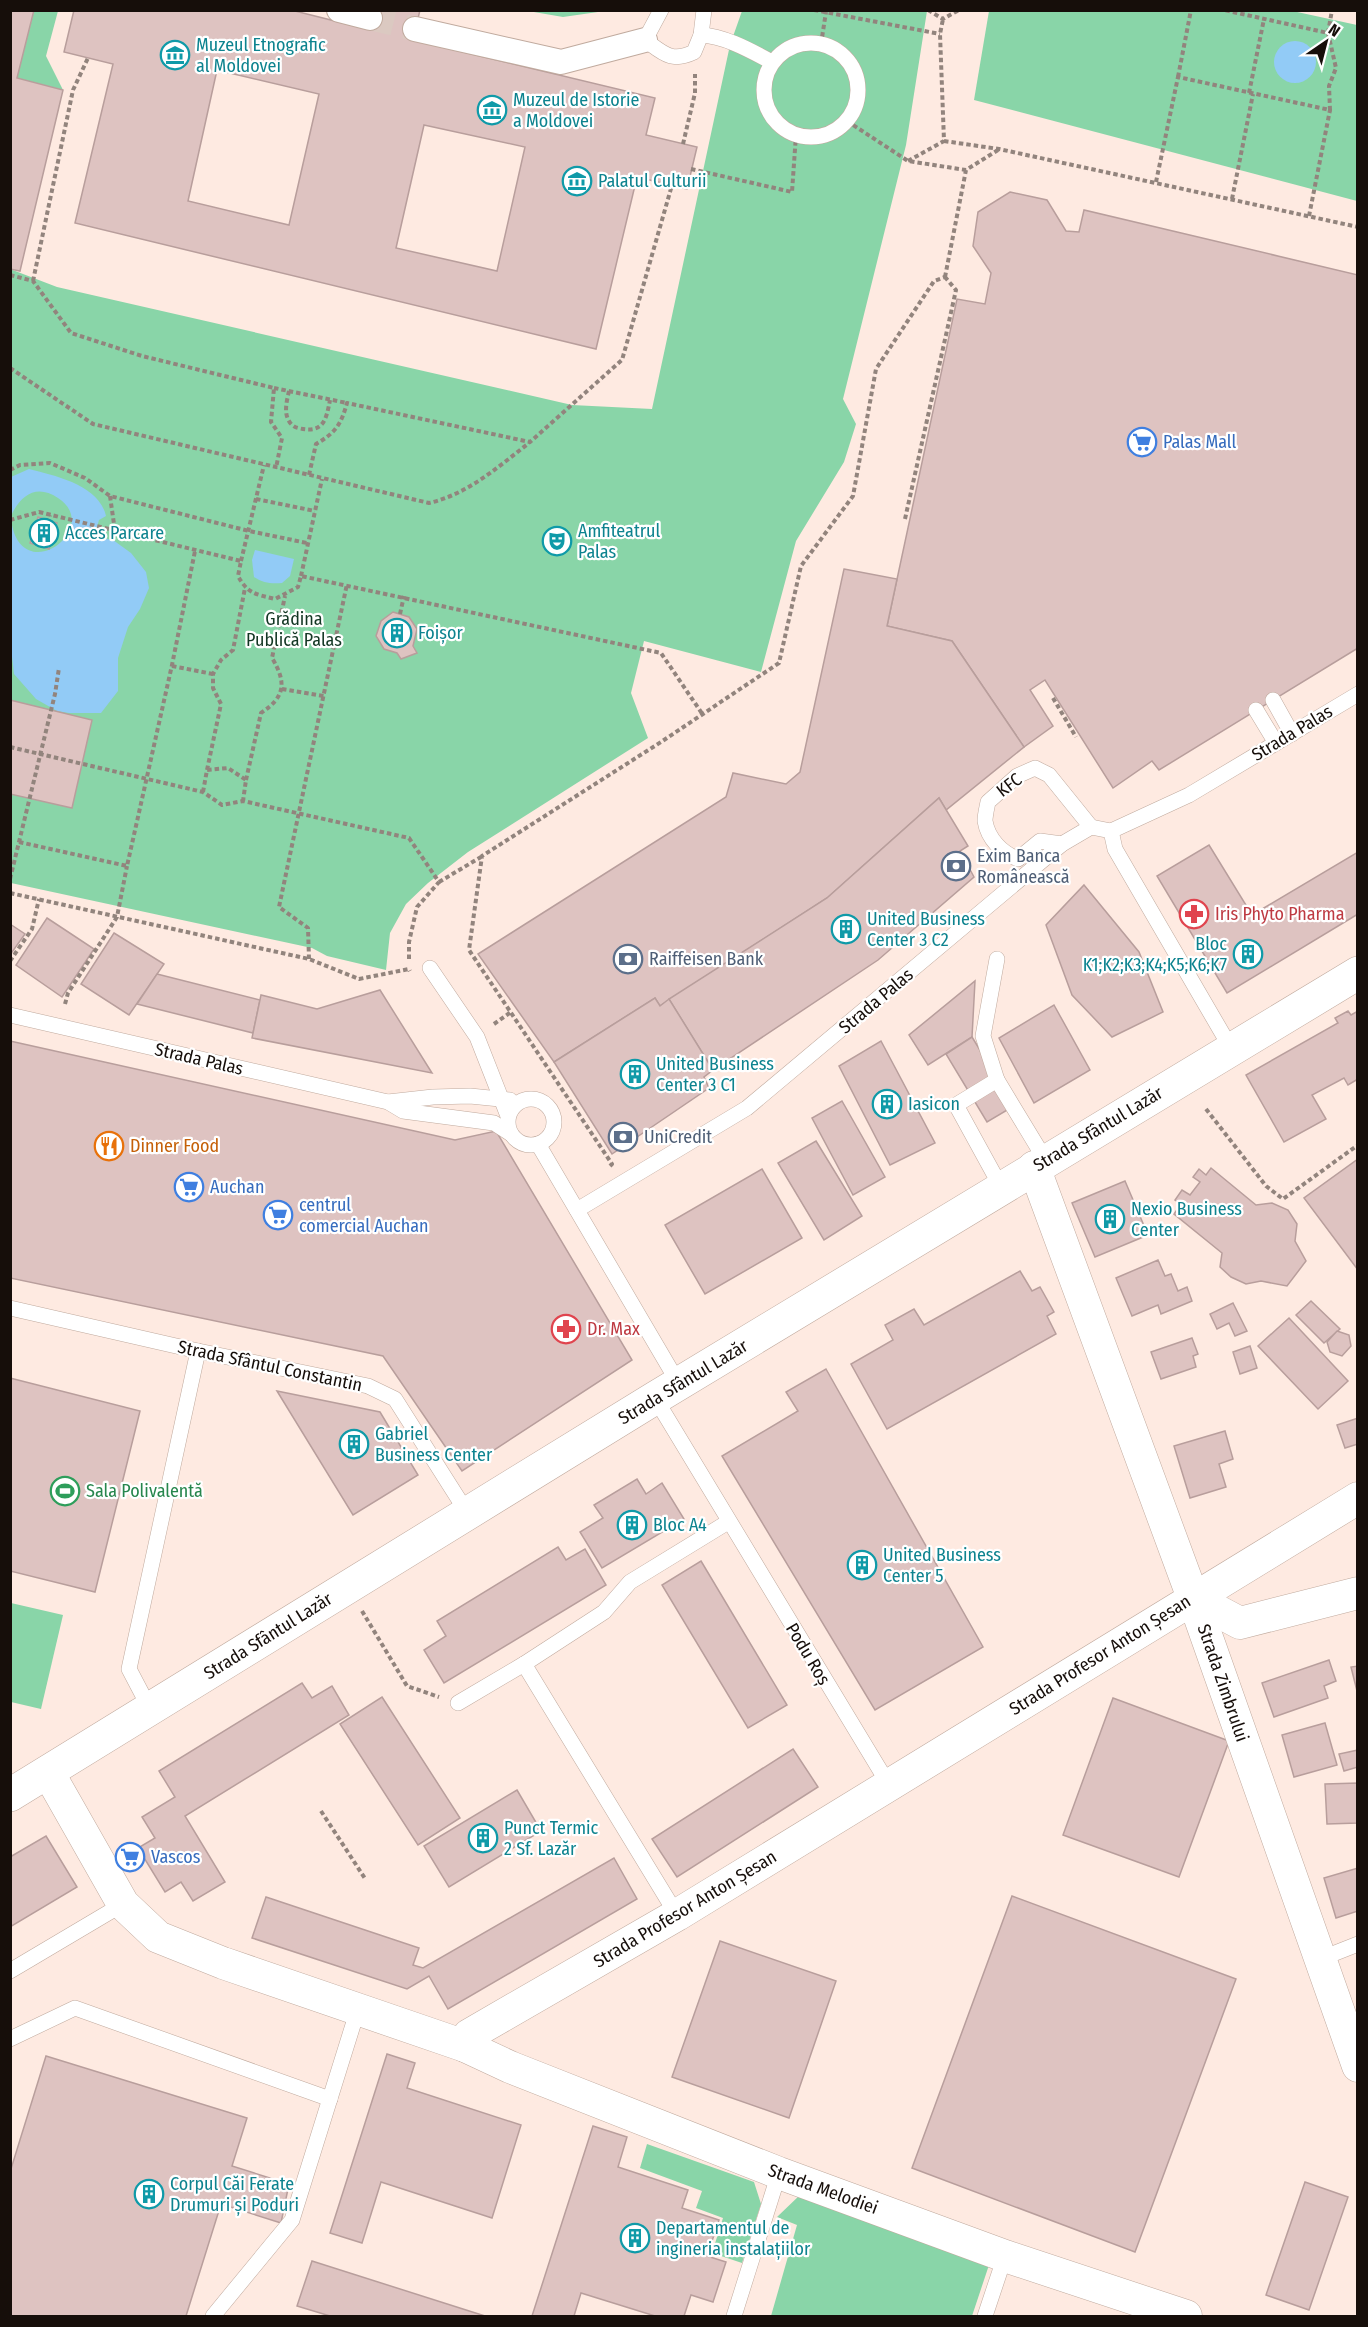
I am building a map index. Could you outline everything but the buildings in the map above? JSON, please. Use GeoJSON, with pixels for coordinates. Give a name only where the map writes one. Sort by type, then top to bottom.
{"type":"FeatureCollection","features":[{"type":"Feature","properties":{"kind":"main road","name":"Strada Sfântul Lazăr"},"geometry":{"type":"LineString","coordinates":[[10,1795],[1001,1187],[1358,973]]}},
{"type":"Feature","properties":{"kind":"street"},"geometry":{"type":"LineString","coordinates":[[339,10],[370,18]]}},
{"type":"Feature","properties":{"kind":"street"},"geometry":{"type":"LineString","coordinates":[[416,29],[561,62],[645,40]]}},
{"type":"Feature","properties":{"kind":"street","name":"Strada Zimbrului"},"geometry":{"type":"LineString","coordinates":[[1040,1164],[1358,2066]]}},
{"type":"Feature","properties":{"kind":"street","name":"Strada Profesor Anton Șesan"},"geometry":{"type":"LineString","coordinates":[[465,2046],[469,2035],[677,1916],[1358,1498]]}},
{"type":"Feature","properties":{"kind":"street"},"geometry":{"type":"LineString","coordinates":[[1193,1598],[1240,1623],[1358,1593]]}},
{"type":"Feature","properties":{"kind":"street"},"geometry":{"type":"LineString","coordinates":[[48,1772],[123,1904],[158,1936],[223,1963],[465,2046]]}},
{"type":"Feature","properties":{"kind":"street","name":"Strada Melodiei"},"geometry":{"type":"LineString","coordinates":[[465,2046],[520,2071],[779,2173],[1005,2256],[1186,2316]]}},
{"type":"Feature","properties":{"kind":"lane"},"geometry":{"type":"LineString","coordinates":[[662,10],[645,40],[666,56],[682,58],[694,52],[701,35],[704,10]]}},
{"type":"Feature","properties":{"kind":"lane"},"geometry":{"type":"LineString","coordinates":[[701,35],[711,36],[772,62]]}},
{"type":"Feature","properties":{"kind":"lane"},"geometry":{"type":"LineString","coordinates":[[821,44],[841,54],[851,65],[858,94],[855,108],[847,121],[837,130],[824,136],[810,138],[783,129],[773,119],[766,107],[763,94],[764,80],[772,62],[788,48],[821,44]]}},
{"type":"Feature","properties":{"kind":"lane","name":"Strada Palas"},"geometry":{"type":"LineString","coordinates":[[1111,831],[1189,795],[1358,694]]}},
{"type":"Feature","properties":{"kind":"lane"},"geometry":{"type":"LineString","coordinates":[[1272,700],[1292,734]]}},
{"type":"Feature","properties":{"kind":"lane"},"geometry":{"type":"LineString","coordinates":[[1256,710],[1276,743]]}},
{"type":"Feature","properties":{"kind":"lane","name":"KFC"},"geometry":{"type":"LineString","coordinates":[[1062,844],[1040,841],[1018,859],[1006,855],[993,841],[985,821],[988,802],[1017,776],[1035,768],[1049,775],[1091,827]]}},
{"type":"Feature","properties":{"kind":"lane"},"geometry":{"type":"LineString","coordinates":[[1091,827],[1111,831],[1119,858],[1232,1050]]}},
{"type":"Feature","properties":{"kind":"lane","name":"Strada Palas"},"geometry":{"type":"LineString","coordinates":[[577,1210],[747,1108],[1062,844],[1091,827]]}},
{"type":"Feature","properties":{"kind":"lane"},"geometry":{"type":"LineString","coordinates":[[997,959],[983,1036],[997,1080],[1040,1164]]}},
{"type":"Feature","properties":{"kind":"lane"},"geometry":{"type":"LineString","coordinates":[[429,968],[477,1037],[508,1116],[508,1127],[511,1134]]}},
{"type":"Feature","properties":{"kind":"lane","name":"Strada Palas"},"geometry":{"type":"LineString","coordinates":[[10,1015],[388,1102],[404,1111],[494,1123],[523,1143],[544,1140]]}},
{"type":"Feature","properties":{"kind":"lane"},"geometry":{"type":"LineString","coordinates":[[997,1080],[956,1105],[1001,1187]]}},
{"type":"Feature","properties":{"kind":"lane","name":"Strada Palas"},"geometry":{"type":"LineString","coordinates":[[388,1102],[433,1096],[470,1096],[520,1101],[535,1099],[548,1106],[554,1120],[544,1140],[556,1173],[577,1210],[667,1391]]}},
{"type":"Feature","properties":{"kind":"lane"},"geometry":{"type":"LineString","coordinates":[[508,1116],[514,1105],[520,1101]]}},
{"type":"Feature","properties":{"kind":"lane","name":"Strada Sfântul Constantin"},"geometry":{"type":"LineString","coordinates":[[10,1308],[198,1351],[368,1386],[395,1399],[468,1514]]}},
{"type":"Feature","properties":{"kind":"lane"},"geometry":{"type":"LineString","coordinates":[[150,1709],[129,1669],[198,1351]]}},
{"type":"Feature","properties":{"kind":"lane","name":"Podu Roș"},"geometry":{"type":"LineString","coordinates":[[667,1391],[728,1522],[889,1785]]}},
{"type":"Feature","properties":{"kind":"lane"},"geometry":{"type":"LineString","coordinates":[[458,1703],[524,1664],[604,1612],[630,1582],[728,1522]]}},
{"type":"Feature","properties":{"kind":"lane"},"geometry":{"type":"LineString","coordinates":[[524,1664],[677,1916]]}},
{"type":"Feature","properties":{"kind":"lane"},"geometry":{"type":"LineString","coordinates":[[10,1971],[123,1904]]}},
{"type":"Feature","properties":{"kind":"lane"},"geometry":{"type":"LineString","coordinates":[[1320,1959],[1358,1944]]}},
{"type":"Feature","properties":{"kind":"lane"},"geometry":{"type":"LineString","coordinates":[[10,2039],[75,2008],[330,2099]]}},
{"type":"Feature","properties":{"kind":"lane"},"geometry":{"type":"LineString","coordinates":[[213,2316],[292,2220],[358,2009]]}},
{"type":"Feature","properties":{"kind":"lane"},"geometry":{"type":"LineString","coordinates":[[734,2316],[779,2173]]}},
{"type":"Feature","properties":{"kind":"lane"},"geometry":{"type":"LineString","coordinates":[[985,2316],[1005,2256]]}},
{"type":"Feature","properties":{"kind":"path"},"geometry":{"type":"LineString","coordinates":[[814,10],[940,34]]}},
{"type":"Feature","properties":{"kind":"path"},"geometry":{"type":"LineString","coordinates":[[928,10],[943,18]]}},
{"type":"Feature","properties":{"kind":"path"},"geometry":{"type":"LineString","coordinates":[[943,18],[959,10]]}},
{"type":"Feature","properties":{"kind":"path"},"geometry":{"type":"LineString","coordinates":[[1156,182],[1191,10]]}},
{"type":"Feature","properties":{"kind":"path"},"geometry":{"type":"LineString","coordinates":[[1224,10],[1328,33]]}},
{"type":"Feature","properties":{"kind":"path"},"geometry":{"type":"LineString","coordinates":[[1309,216],[1330,110],[1329,86],[1335,68],[1328,33],[1332,10]]}},
{"type":"Feature","properties":{"kind":"path"},"geometry":{"type":"LineString","coordinates":[[821,44],[826,12]]}},
{"type":"Feature","properties":{"kind":"path"},"geometry":{"type":"LineString","coordinates":[[943,18],[940,34],[944,141]]}},
{"type":"Feature","properties":{"kind":"path"},"geometry":{"type":"LineString","coordinates":[[1232,199],[1264,19]]}},
{"type":"Feature","properties":{"kind":"path"},"geometry":{"type":"LineString","coordinates":[[683,144],[695,93],[694,52]]}},
{"type":"Feature","properties":{"kind":"path"},"geometry":{"type":"LineString","coordinates":[[33,281],[73,90],[88,58]]}},
{"type":"Feature","properties":{"kind":"path"},"geometry":{"type":"LineString","coordinates":[[1178,77],[1330,110]]}},
{"type":"Feature","properties":{"kind":"path"},"geometry":{"type":"LineString","coordinates":[[847,121],[908,161],[966,170],[999,149]]}},
{"type":"Feature","properties":{"kind":"path"},"geometry":{"type":"LineString","coordinates":[[691,168],[792,192],[796,135]]}},
{"type":"Feature","properties":{"kind":"path"},"geometry":{"type":"LineString","coordinates":[[908,161],[944,141],[999,149],[1358,227]]}},
{"type":"Feature","properties":{"kind":"path"},"geometry":{"type":"LineString","coordinates":[[945,277],[966,170]]}},
{"type":"Feature","properties":{"kind":"path"},"geometry":{"type":"LineString","coordinates":[[10,368],[93,424],[429,503],[447,499],[487,476],[530,442],[622,360],[672,185]]}},
{"type":"Feature","properties":{"kind":"path"},"geometry":{"type":"LineString","coordinates":[[10,275],[33,281],[71,333],[142,356],[274,388],[530,442]]}},
{"type":"Feature","properties":{"kind":"path"},"geometry":{"type":"LineString","coordinates":[[905,519],[956,290],[945,277]]}},
{"type":"Feature","properties":{"kind":"path"},"geometry":{"type":"LineString","coordinates":[[416,979],[409,969],[409,942],[417,907],[439,882],[703,715],[779,663],[801,566],[853,496],[876,369],[934,281],[945,277]]}},
{"type":"Feature","properties":{"kind":"path"},"geometry":{"type":"LineString","coordinates":[[274,388],[271,422],[282,438],[276,468]]}},
{"type":"Feature","properties":{"kind":"path"},"geometry":{"type":"LineString","coordinates":[[289,391],[286,407],[288,420],[294,427],[310,431],[320,428],[327,417],[330,400]]}},
{"type":"Feature","properties":{"kind":"path"},"geometry":{"type":"LineString","coordinates":[[309,475],[316,444],[334,434],[344,414],[346,403]]}},
{"type":"Feature","properties":{"kind":"path"},"geometry":{"type":"LineString","coordinates":[[10,470],[21,465],[51,463],[86,478],[110,495],[249,531],[307,543]]}},
{"type":"Feature","properties":{"kind":"path"},"geometry":{"type":"LineString","coordinates":[[264,465],[238,576],[245,588],[255,594],[275,599],[298,587],[322,479]]}},
{"type":"Feature","properties":{"kind":"path"},"geometry":{"type":"LineString","coordinates":[[110,495],[115,531]]}},
{"type":"Feature","properties":{"kind":"path"},"geometry":{"type":"LineString","coordinates":[[256,499],[315,511]]}},
{"type":"Feature","properties":{"kind":"path"},"geometry":{"type":"LineString","coordinates":[[10,520],[39,512],[241,561]]}},
{"type":"Feature","properties":{"kind":"path"},"geometry":{"type":"LineString","coordinates":[[46,523],[50,515]]}},
{"type":"Feature","properties":{"kind":"path"},"geometry":{"type":"LineString","coordinates":[[66,1004],[68,993],[117,917],[195,551]]}},
{"type":"Feature","properties":{"kind":"path"},"geometry":{"type":"LineString","coordinates":[[301,576],[348,584],[661,653],[703,715]]}},
{"type":"Feature","properties":{"kind":"path"},"geometry":{"type":"LineString","coordinates":[[309,959],[308,928],[279,907],[348,584]]}},
{"type":"Feature","properties":{"kind":"path"},"geometry":{"type":"LineString","coordinates":[[203,792],[221,704],[213,688],[213,674],[221,660],[233,650],[245,588]]}},
{"type":"Feature","properties":{"kind":"path"},"geometry":{"type":"LineString","coordinates":[[243,801],[261,713],[274,704],[282,689],[281,673],[272,658],[285,595]]}},
{"type":"Feature","properties":{"kind":"path"},"geometry":{"type":"LineString","coordinates":[[400,614],[404,596]]}},
{"type":"Feature","properties":{"kind":"path"},"geometry":{"type":"LineString","coordinates":[[172,665],[213,674]]}},
{"type":"Feature","properties":{"kind":"path"},"geometry":{"type":"LineString","coordinates":[[10,879],[55,694],[59,668]]}},
{"type":"Feature","properties":{"kind":"path"},"geometry":{"type":"LineString","coordinates":[[282,689],[324,696]]}},
{"type":"Feature","properties":{"kind":"path"},"geometry":{"type":"LineString","coordinates":[[1053,698],[1076,737]]}},
{"type":"Feature","properties":{"kind":"path"},"geometry":{"type":"LineString","coordinates":[[10,747],[203,792],[222,805],[243,801],[409,838],[439,882]]}},
{"type":"Feature","properties":{"kind":"path"},"geometry":{"type":"LineString","coordinates":[[207,770],[228,768],[246,780]]}},
{"type":"Feature","properties":{"kind":"path"},"geometry":{"type":"LineString","coordinates":[[19,842],[127,866]]}},
{"type":"Feature","properties":{"kind":"path"},"geometry":{"type":"LineString","coordinates":[[482,856],[469,950],[612,1164],[597,1182],[603,1195]]}},
{"type":"Feature","properties":{"kind":"path"},"geometry":{"type":"LineString","coordinates":[[10,893],[309,959],[359,979],[409,969]]}},
{"type":"Feature","properties":{"kind":"path"},"geometry":{"type":"LineString","coordinates":[[10,961],[32,929],[39,899]]}},
{"type":"Feature","properties":{"kind":"path"},"geometry":{"type":"LineString","coordinates":[[493,1025],[511,1012]]}},
{"type":"Feature","properties":{"kind":"path"},"geometry":{"type":"LineString","coordinates":[[1206,1109],[1266,1186],[1283,1199],[1358,1145]]}},
{"type":"Feature","properties":{"kind":"path"},"geometry":{"type":"LineString","coordinates":[[347,1587],[407,1686],[458,1703]]}},
{"type":"Feature","properties":{"kind":"path"},"geometry":{"type":"LineString","coordinates":[[321,1811],[366,1880]]}},
{"type":"Feature","properties":{"kind":"green space"},"geometry":{"type":"Polygon","coordinates":[[[1288,10],[1357,25],[1357,201],[974,100],[989,11],[1288,10]]]}},
{"type":"Feature","properties":{"kind":"green space"},"geometry":{"type":"Polygon","coordinates":[[[34,11],[58,11],[46,56],[63,90],[17,78],[34,11]]]}},
{"type":"Feature","properties":{"kind":"green space"},"geometry":{"type":"Polygon","coordinates":[[[528,11],[605,11],[563,17],[528,11]]]}},
{"type":"Feature","properties":{"kind":"green space","name":"Grădina Publică Palas"},"geometry":{"type":"Polygon","coordinates":[[[742,11],[927,11],[906,145],[843,399],[856,424],[844,462],[796,541],[761,672],[644,641],[631,693],[648,738],[468,852],[428,883],[406,904],[390,933],[386,970],[327,956],[312,948],[11,883],[10,269],[57,287],[572,405],[652,409],[730,45],[742,11]]]}},
{"type":"Feature","properties":{"kind":"green space"},"geometry":{"type":"Polygon","coordinates":[[[11,1603],[63,1615],[41,1709],[11,1702],[11,1603]]]}},
{"type":"Feature","properties":{"kind":"green space"},"geometry":{"type":"Polygon","coordinates":[[[647,2144],[754,2182],[761,2204],[742,2263],[712,2253],[723,2218],[696,2208],[702,2191],[640,2168],[647,2144]]]}},
{"type":"Feature","properties":{"kind":"green space"},"geometry":{"type":"Polygon","coordinates":[[[801,2194],[989,2265],[972,2316],[771,2316],[797,2225],[777,2217],[801,2194]]]}},
{"type":"Feature","properties":{"kind":"water"},"geometry":{"type":"Polygon","coordinates":[[[1295,41],[1310,47],[1316,62],[1310,77],[1295,83],[1280,77],[1274,62],[1280,47],[1295,41]]]}},
{"type":"Feature","properties":{"kind":"water"},"geometry":{"type":"Polygon","coordinates":[[[29,469],[63,479],[86,489],[102,505],[106,516],[99,520],[94,537],[113,540],[131,553],[146,572],[149,588],[140,609],[128,627],[118,658],[118,691],[101,713],[57,711],[36,699],[14,674],[10,639],[11,520],[18,540],[29,550],[42,552],[56,546],[66,537],[71,524],[70,510],[58,498],[43,492],[36,492],[24,498],[11,516],[11,477],[29,469]]]}},
{"type":"Feature","properties":{"kind":"water"},"geometry":{"type":"Polygon","coordinates":[[[255,550],[294,559],[290,576],[282,583],[264,582],[254,577],[252,560],[255,550]]]}},
{"type":"Feature","properties":{"kind":"tunnel"},"geometry":{"type":"LineString","coordinates":[[370,18],[415,29]]}},
{"type":"Feature","properties":{"kind":"place","name":"Muzeul Etnografic al Moldovei"},"geometry":{"type":"Point","coordinates":[175,55]}},
{"type":"Feature","properties":{"kind":"place","name":"Muzeul de Istorie a Moldovei"},"geometry":{"type":"Point","coordinates":[492,110]}},
{"type":"Feature","properties":{"kind":"place","name":"Palatul Culturii"},"geometry":{"type":"Point","coordinates":[577,181]}},
{"type":"Feature","properties":{"kind":"place","name":"Palas Mall"},"geometry":{"type":"Point","coordinates":[1142,442]}},
{"type":"Feature","properties":{"kind":"place","name":"Acces Parcare"},"geometry":{"type":"Point","coordinates":[44,533]}},
{"type":"Feature","properties":{"kind":"place","name":"Amfiteatrul Palas"},"geometry":{"type":"Point","coordinates":[557,541]}},
{"type":"Feature","properties":{"kind":"place","name":"Foișor"},"geometry":{"type":"Point","coordinates":[397,633]}},
{"type":"Feature","properties":{"kind":"place","name":"Exim Banca Românească"},"geometry":{"type":"Point","coordinates":[956,866]}},
{"type":"Feature","properties":{"kind":"place","name":"Iris Phyto Pharma"},"geometry":{"type":"Point","coordinates":[1194,914]}},
{"type":"Feature","properties":{"kind":"place","name":"United Business Center 3 C2"},"geometry":{"type":"Point","coordinates":[846,929]}},
{"type":"Feature","properties":{"kind":"place","name":"Bloc K1;K2;K3;K4;K5;K6;K7"},"geometry":{"type":"Point","coordinates":[1248,954]}},
{"type":"Feature","properties":{"kind":"place","name":"Raiffeisen Bank"},"geometry":{"type":"Point","coordinates":[628,959]}},
{"type":"Feature","properties":{"kind":"place","name":"United Business Center 3 C1"},"geometry":{"type":"Point","coordinates":[635,1074]}},
{"type":"Feature","properties":{"kind":"place","name":"Iasicon"},"geometry":{"type":"Point","coordinates":[887,1104]}},
{"type":"Feature","properties":{"kind":"place","name":"UniCredit"},"geometry":{"type":"Point","coordinates":[623,1137]}},
{"type":"Feature","properties":{"kind":"place","name":"Dinner Food"},"geometry":{"type":"Point","coordinates":[109,1146]}},
{"type":"Feature","properties":{"kind":"place","name":"Auchan"},"geometry":{"type":"Point","coordinates":[189,1187]}},
{"type":"Feature","properties":{"kind":"place","name":"centrul comercial Auchan"},"geometry":{"type":"Point","coordinates":[278,1215]}},
{"type":"Feature","properties":{"kind":"place","name":"Nexio Business Center"},"geometry":{"type":"Point","coordinates":[1110,1219]}},
{"type":"Feature","properties":{"kind":"place","name":"Dr. Max"},"geometry":{"type":"Point","coordinates":[566,1329]}},
{"type":"Feature","properties":{"kind":"place","name":"Gabriel Business Center"},"geometry":{"type":"Point","coordinates":[354,1444]}},
{"type":"Feature","properties":{"kind":"place","name":"Sala Polivalentă"},"geometry":{"type":"Point","coordinates":[65,1491]}},
{"type":"Feature","properties":{"kind":"place","name":"Bloc A4"},"geometry":{"type":"Point","coordinates":[632,1525]}},
{"type":"Feature","properties":{"kind":"place","name":"United Business Center 5"},"geometry":{"type":"Point","coordinates":[862,1565]}},
{"type":"Feature","properties":{"kind":"place","name":"Punct Termic 2 Sf. Lazăr"},"geometry":{"type":"Point","coordinates":[483,1838]}},
{"type":"Feature","properties":{"kind":"place","name":"Vascos"},"geometry":{"type":"Point","coordinates":[130,1857]}},
{"type":"Feature","properties":{"kind":"place","name":"Corpul Căi Ferate Drumuri și Poduri"},"geometry":{"type":"Point","coordinates":[149,2194]}},
{"type":"Feature","properties":{"kind":"place","name":"Departamentul de ingineria instalațiilor"},"geometry":{"type":"Point","coordinates":[635,2238]}}]}
